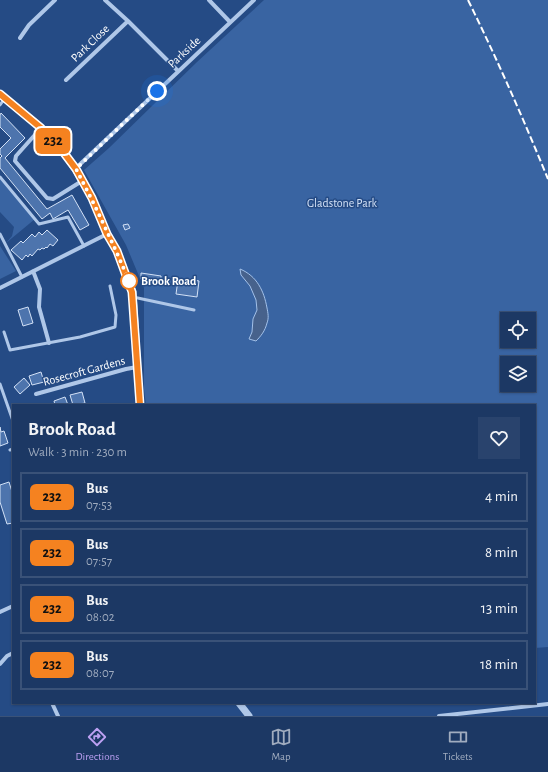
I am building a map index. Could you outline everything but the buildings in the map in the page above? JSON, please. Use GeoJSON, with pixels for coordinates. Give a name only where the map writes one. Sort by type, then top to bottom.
{"type":"FeatureCollection","features":[{"type":"Feature","properties":{"kind":"street"},"geometry":{"type":"LineString","coordinates":[[20,38],[29,25],[55,0]]}},
{"type":"Feature","properties":{"kind":"street"},"geometry":{"type":"LineString","coordinates":[[105,0],[128,20],[178,71]]}},
{"type":"Feature","properties":{"kind":"street"},"geometry":{"type":"LineString","coordinates":[[209,0],[230,22]]}},
{"type":"Feature","properties":{"kind":"street","name":"Parkside"},"geometry":{"type":"LineString","coordinates":[[76,169],[254,0]]}},
{"type":"Feature","properties":{"kind":"street","name":"Park Close"},"geometry":{"type":"LineString","coordinates":[[66,80],[128,20]]}},
{"type":"Feature","properties":{"kind":"street"},"geometry":{"type":"LineString","coordinates":[[2,96],[41,128],[64,153],[76,169],[92,198],[107,234],[120,258],[128,278],[133,297],[140,404]]}},
{"type":"Feature","properties":{"kind":"street"},"geometry":{"type":"LineString","coordinates":[[41,128],[16,156],[14,161],[46,198],[52,199],[82,181]]}},
{"type":"Feature","properties":{"kind":"street"},"geometry":{"type":"LineString","coordinates":[[0,288],[107,234]]}},
{"type":"Feature","properties":{"kind":"street"},"geometry":{"type":"LineString","coordinates":[[33,272],[40,289],[39,307],[49,343]]}},
{"type":"Feature","properties":{"kind":"street","name":"Rosecroft Gardens"},"geometry":{"type":"LineString","coordinates":[[36,394],[126,369],[137,368]]}},
{"type":"Feature","properties":{"kind":"street"},"geometry":{"type":"LineString","coordinates":[[0,612],[12,606]]}},
{"type":"Feature","properties":{"kind":"street"},"geometry":{"type":"LineString","coordinates":[[0,664],[7,656],[12,654]]}},
{"type":"Feature","properties":{"kind":"street"},"geometry":{"type":"LineString","coordinates":[[52,704],[58,716]]}},
{"type":"Feature","properties":{"kind":"street"},"geometry":{"type":"LineString","coordinates":[[240,704],[249,716]]}},
{"type":"Feature","properties":{"kind":"street"},"geometry":{"type":"LineString","coordinates":[[439,716],[548,704]]}},
{"type":"Feature","properties":{"kind":"lane"},"geometry":{"type":"LineString","coordinates":[[0,105],[2,96]]}},
{"type":"Feature","properties":{"kind":"lane"},"geometry":{"type":"LineString","coordinates":[[0,177],[39,224],[68,217],[84,246]]}},
{"type":"Feature","properties":{"kind":"lane"},"geometry":{"type":"LineString","coordinates":[[0,234],[22,277]]}},
{"type":"Feature","properties":{"kind":"lane"},"geometry":{"type":"LineString","coordinates":[[4,332],[10,350],[80,337],[115,327],[116,315],[110,286]]}},
{"type":"Feature","properties":{"kind":"lane"},"geometry":{"type":"LineString","coordinates":[[133,297],[194,310]]}},
{"type":"Feature","properties":{"kind":"lane"},"geometry":{"type":"LineString","coordinates":[[0,384],[12,418]]}},
{"type":"Feature","properties":{"kind":"green space","name":"Gladstone Park"},"geometry":{"type":"Polygon","coordinates":[[[264,0],[548,0],[548,647],[536,648],[536,404],[146,404],[144,389],[144,288],[126,245],[84,170],[264,0]]]}},
{"type":"Feature","properties":{"kind":"green space"},"geometry":{"type":"Polygon","coordinates":[[[0,176],[35,219],[6,243],[12,236],[14,227],[0,212],[0,176]]]}},
{"type":"Feature","properties":{"kind":"green space"},"geometry":{"type":"Polygon","coordinates":[[[0,246],[16,271],[0,279],[0,246]]]}},
{"type":"Feature","properties":{"kind":"shaded area"},"geometry":{"type":"Polygon","coordinates":[[[240,269],[251,276],[259,285],[266,302],[268,321],[264,331],[256,341],[249,339],[252,332],[253,319],[257,310],[256,300],[250,286],[241,275],[240,269]]]}},
{"type":"Feature","properties":{"kind":"railway"},"geometry":{"type":"LineString","coordinates":[[468,0],[510,89],[548,179]]}},
{"type":"Feature","properties":{"kind":"bus line","name":"232"},"geometry":{"type":"LineString","coordinates":[[0,94],[41,128],[64,153],[76,169],[92,198],[107,234],[117,251],[132,292],[140,404]]}},
{"type":"Feature","properties":{"kind":"place","name":"Brook Road"},"geometry":{"type":"Point","coordinates":[129,281]}},
{"type":"Feature","properties":{"kind":"route"},"geometry":{"type":"LineString","coordinates":[[129,281],[117,251],[107,234],[92,198],[76,169],[157,91]]}}]}
